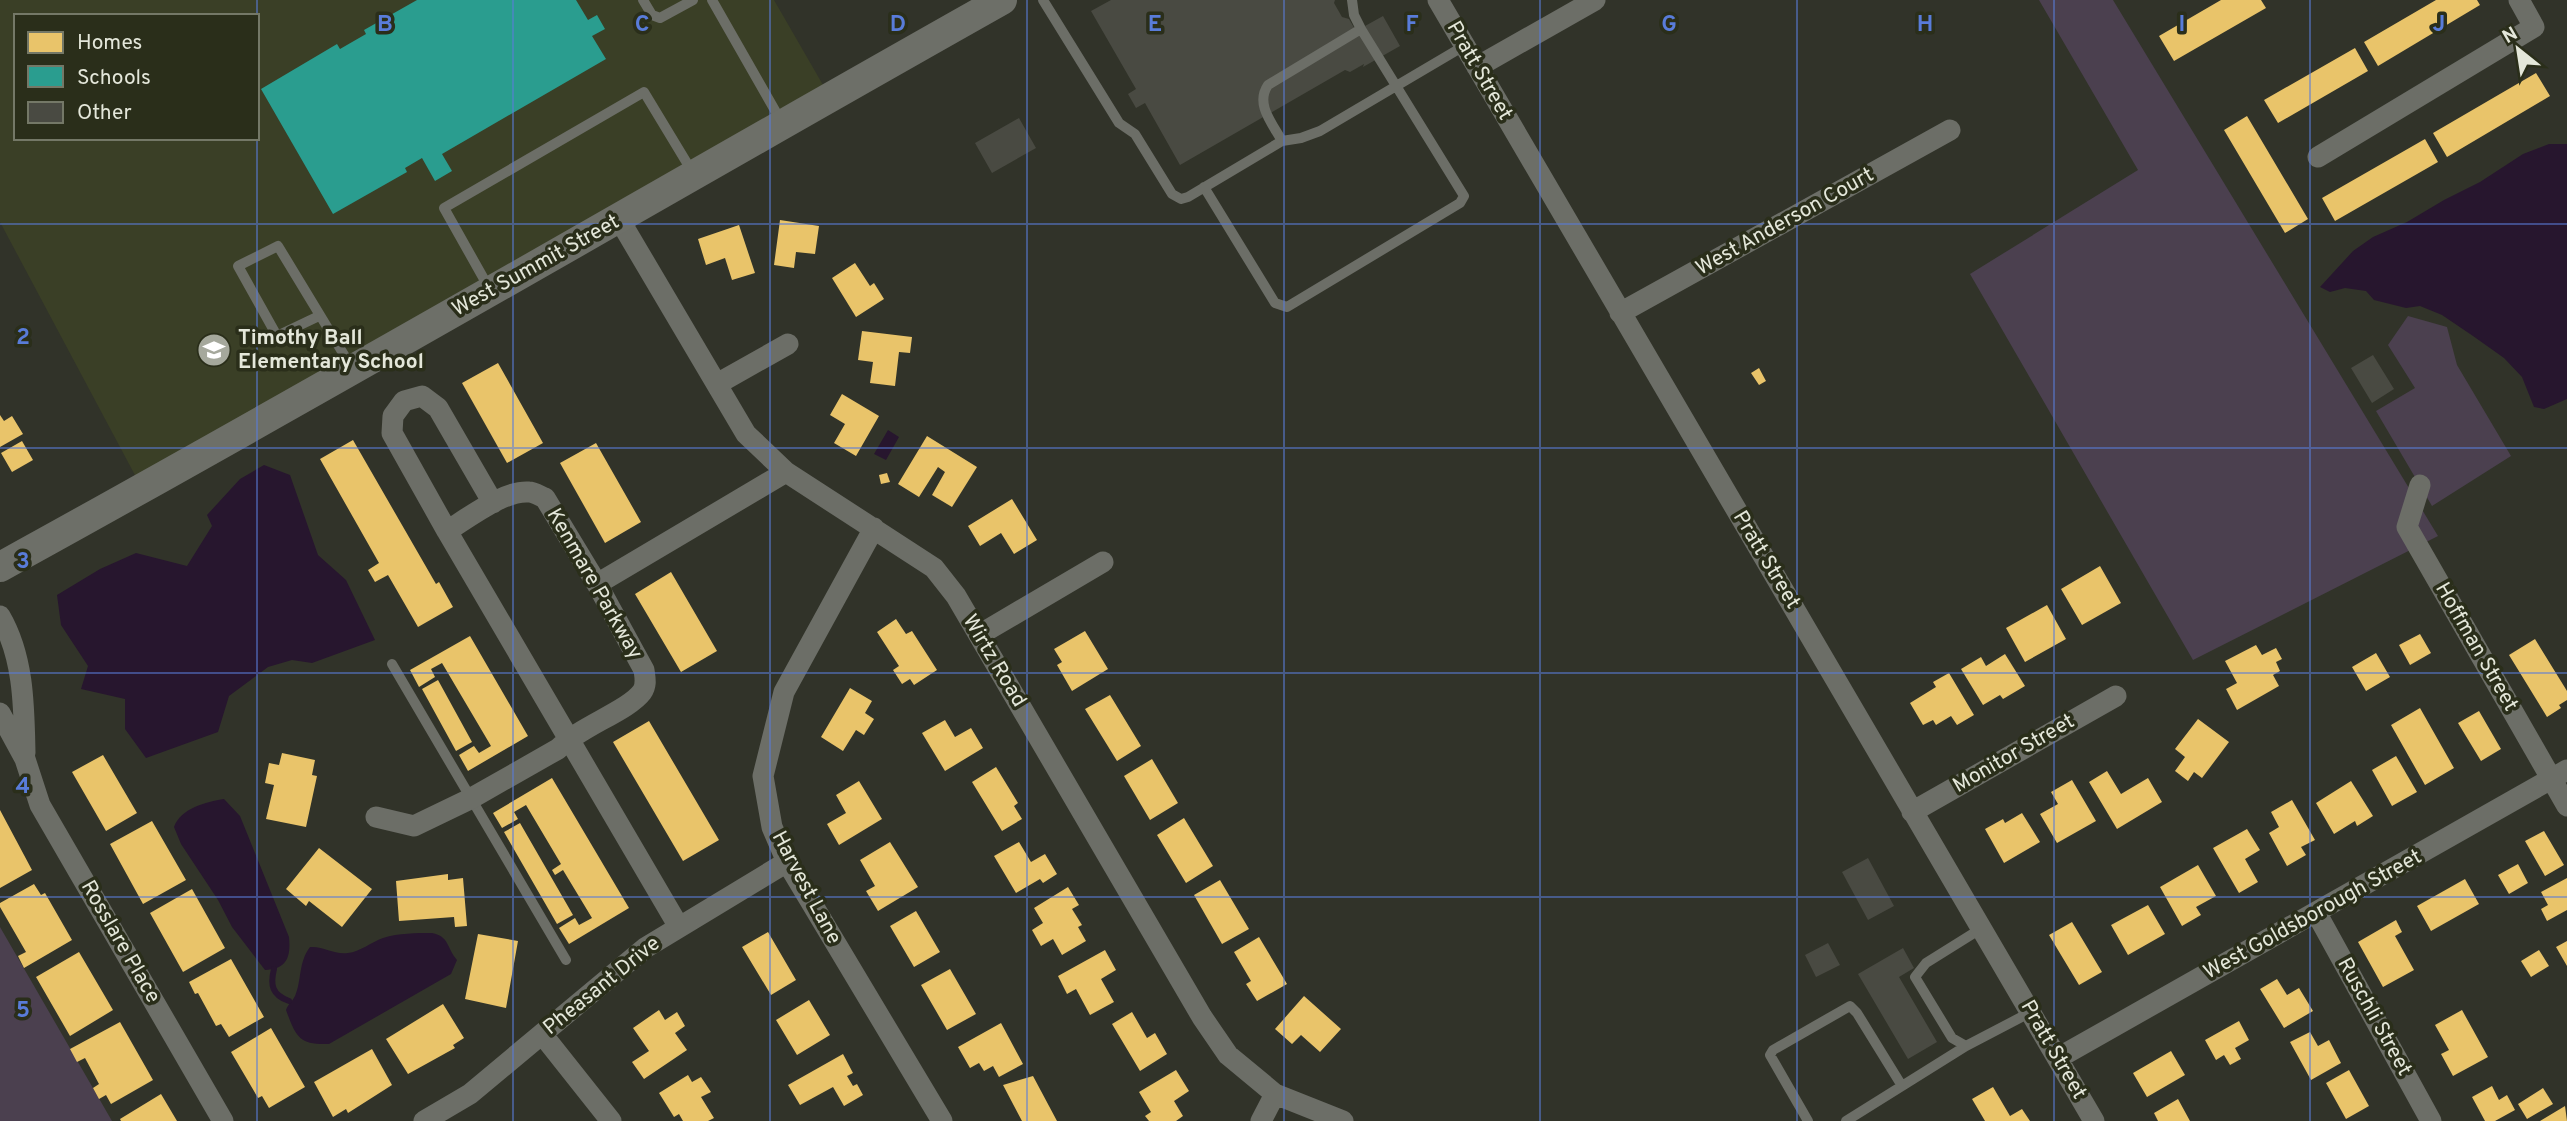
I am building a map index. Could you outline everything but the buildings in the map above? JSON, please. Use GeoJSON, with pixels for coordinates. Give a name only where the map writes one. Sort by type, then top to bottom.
{"type":"FeatureCollection","features":[{"type":"Feature","properties":{"kind":"street","name":"West Summit Street"},"geometry":{"type":"LineString","coordinates":[[0,567],[1002,0]]}},
{"type":"Feature","properties":{"kind":"street","name":"Pratt Street"},"geometry":{"type":"LineString","coordinates":[[1438,0],[2094,1121]]}},
{"type":"Feature","properties":{"kind":"street"},"geometry":{"type":"LineString","coordinates":[[1477,68],[1595,0]]}},
{"type":"Feature","properties":{"kind":"street"},"geometry":{"type":"LineString","coordinates":[[2318,156],[2533,27],[2519,0]]}},
{"type":"Feature","properties":{"kind":"street","name":"West Anderson Court"},"geometry":{"type":"LineString","coordinates":[[1620,313],[1950,130]]}},
{"type":"Feature","properties":{"kind":"street","name":"Wirtz Road"},"geometry":{"type":"LineString","coordinates":[[619,219],[746,434],[786,472],[934,568],[956,596],[1202,1017],[1228,1055],[1275,1094],[1343,1121]]}},
{"type":"Feature","properties":{"kind":"street"},"geometry":{"type":"LineString","coordinates":[[717,384],[788,344]]}},
{"type":"Feature","properties":{"kind":"street"},"geometry":{"type":"LineString","coordinates":[[493,503],[438,408],[422,396],[404,401],[393,416],[393,433],[447,531],[679,927]]}},
{"type":"Feature","properties":{"kind":"street"},"geometry":{"type":"LineString","coordinates":[[597,584],[786,472]]}},
{"type":"Feature","properties":{"kind":"street","name":"Hoffman Street"},"geometry":{"type":"LineString","coordinates":[[2420,485],[2407,527],[2559,775],[2567,806]]}},
{"type":"Feature","properties":{"kind":"street","name":"Kenmare Parkway"},"geometry":{"type":"LineString","coordinates":[[447,531],[493,503],[516,493],[530,492],[545,498],[597,584],[644,670],[646,683],[641,693],[627,704],[569,737]]}},
{"type":"Feature","properties":{"kind":"street","name":"Harvest Lane"},"geometry":{"type":"LineString","coordinates":[[874,528],[784,692],[763,776],[772,827],[787,862],[942,1121]]}},
{"type":"Feature","properties":{"kind":"street"},"geometry":{"type":"LineString","coordinates":[[979,635],[1103,562]]}},
{"type":"Feature","properties":{"kind":"street","name":"Rosslare Place"},"geometry":{"type":"LineString","coordinates":[[0,616],[9,632],[24,693],[25,759]]}},
{"type":"Feature","properties":{"kind":"street","name":"Monitor Street"},"geometry":{"type":"LineString","coordinates":[[1912,812],[2116,696]]}},
{"type":"Feature","properties":{"kind":"street","name":"Rosslare Place"},"geometry":{"type":"LineString","coordinates":[[0,713],[25,759],[40,805],[223,1121]]}},
{"type":"Feature","properties":{"kind":"street"},"geometry":{"type":"LineString","coordinates":[[376,817],[414,826],[470,799],[558,749],[569,737]]}},
{"type":"Feature","properties":{"kind":"street","name":"West Goldsborough Street"},"geometry":{"type":"LineString","coordinates":[[2058,1058],[2559,775]]}},
{"type":"Feature","properties":{"kind":"street","name":"Pheasant Drive"},"geometry":{"type":"LineString","coordinates":[[424,1121],[470,1094],[645,948],[787,862]]}},
{"type":"Feature","properties":{"kind":"street","name":"Ruschli Street"},"geometry":{"type":"LineString","coordinates":[[2317,914],[2431,1121]]}},
{"type":"Feature","properties":{"kind":"street"},"geometry":{"type":"LineString","coordinates":[[542,1034],[611,1121]]}},
{"type":"Feature","properties":{"kind":"street"},"geometry":{"type":"LineString","coordinates":[[1261,1121],[1275,1094]]}},
{"type":"Feature","properties":{"kind":"lane"},"geometry":{"type":"LineString","coordinates":[[643,0],[652,15],[660,18],[693,0]]}},
{"type":"Feature","properties":{"kind":"lane"},"geometry":{"type":"LineString","coordinates":[[712,0],[783,124]]}},
{"type":"Feature","properties":{"kind":"lane"},"geometry":{"type":"LineString","coordinates":[[1043,0],[1119,123],[1135,134],[1172,194],[1181,199],[1282,141],[1320,131],[1464,46]]}},
{"type":"Feature","properties":{"kind":"lane"},"geometry":{"type":"LineString","coordinates":[[1205,187],[1275,303],[1287,307],[1460,203],[1464,196],[1361,29],[1354,15],[1352,0]]}},
{"type":"Feature","properties":{"kind":"lane"},"geometry":{"type":"LineString","coordinates":[[1282,141],[1262,102],[1268,85],[1361,29]]}},
{"type":"Feature","properties":{"kind":"lane"},"geometry":{"type":"LineString","coordinates":[[491,291],[444,208],[644,92],[694,176]]}},
{"type":"Feature","properties":{"kind":"lane"},"geometry":{"type":"LineString","coordinates":[[319,316],[278,336],[238,266],[278,246],[352,369]]}},
{"type":"Feature","properties":{"kind":"lane"},"geometry":{"type":"LineString","coordinates":[[392,664],[566,960]]}},
{"type":"Feature","properties":{"kind":"lane"},"geometry":{"type":"LineString","coordinates":[[1965,1046],[1952,1038],[1915,977],[1926,963],[1982,928]]}},
{"type":"Feature","properties":{"kind":"lane"},"geometry":{"type":"LineString","coordinates":[[1808,1121],[1770,1055],[1850,1006],[1902,1086]]}},
{"type":"Feature","properties":{"kind":"lane"},"geometry":{"type":"LineString","coordinates":[[1846,1121],[1965,1046],[2031,1012]]}},
{"type":"Feature","properties":{"kind":"shaded area","name":"Timothy Ball Elementary School"},"geometry":{"type":"Polygon","coordinates":[[[0,0],[774,0],[823,85],[136,477],[0,222],[0,0]]]}},
{"type":"Feature","properties":{"kind":"shaded area"},"geometry":{"type":"Polygon","coordinates":[[[2039,0],[2113,0],[2438,536],[2193,660],[1970,274],[2138,170],[2039,0]]]}},
{"type":"Feature","properties":{"kind":"shaded area"},"geometry":{"type":"Polygon","coordinates":[[[2549,144],[2567,144],[2567,399],[2544,409],[2534,407],[2522,377],[2504,358],[2442,315],[2420,306],[2406,308],[2374,300],[2366,291],[2345,288],[2330,292],[2320,287],[2353,251],[2373,237],[2407,222],[2480,182],[2523,154],[2549,144]]]}},
{"type":"Feature","properties":{"kind":"shaded area"},"geometry":{"type":"Polygon","coordinates":[[[2408,316],[2447,327],[2457,365],[2511,456],[2432,506],[2376,411],[2415,388],[2388,345],[2408,316]]]}},
{"type":"Feature","properties":{"kind":"shaded area"},"geometry":{"type":"Polygon","coordinates":[[[888,430],[899,437],[886,460],[874,454],[888,430]]]}},
{"type":"Feature","properties":{"kind":"shaded area"},"geometry":{"type":"Polygon","coordinates":[[[264,465],[290,475],[318,555],[346,580],[375,640],[312,663],[292,660],[268,667],[229,696],[218,732],[146,758],[125,729],[125,699],[81,689],[88,666],[61,625],[57,595],[100,569],[136,553],[187,566],[212,526],[207,515],[240,479],[264,465]]]}},
{"type":"Feature","properties":{"kind":"shaded area"},"geometry":{"type":"Polygon","coordinates":[[[224,799],[240,816],[289,937],[286,961],[272,969],[265,970],[232,927],[218,900],[181,844],[174,827],[177,820],[188,811],[202,804],[224,799]]]}},
{"type":"Feature","properties":{"kind":"shaded area"},"geometry":{"type":"Polygon","coordinates":[[[0,927],[112,1121],[0,1121],[0,927]]]}},
{"type":"Feature","properties":{"kind":"shaded area"},"geometry":{"type":"Polygon","coordinates":[[[432,933],[445,940],[457,960],[451,974],[329,1044],[305,1041],[296,1033],[286,1010],[295,996],[304,959],[310,947],[348,953],[389,936],[432,933]]]}},
{"type":"Feature","properties":{"kind":"waterway"},"geometry":{"type":"LineString","coordinates":[[274,969],[274,989],[279,996],[289,1001]]}},
{"type":"Feature","properties":{"kind":"place","name":"Timothy Ball Elementary School"},"geometry":{"type":"Point","coordinates":[214,350]}}]}
